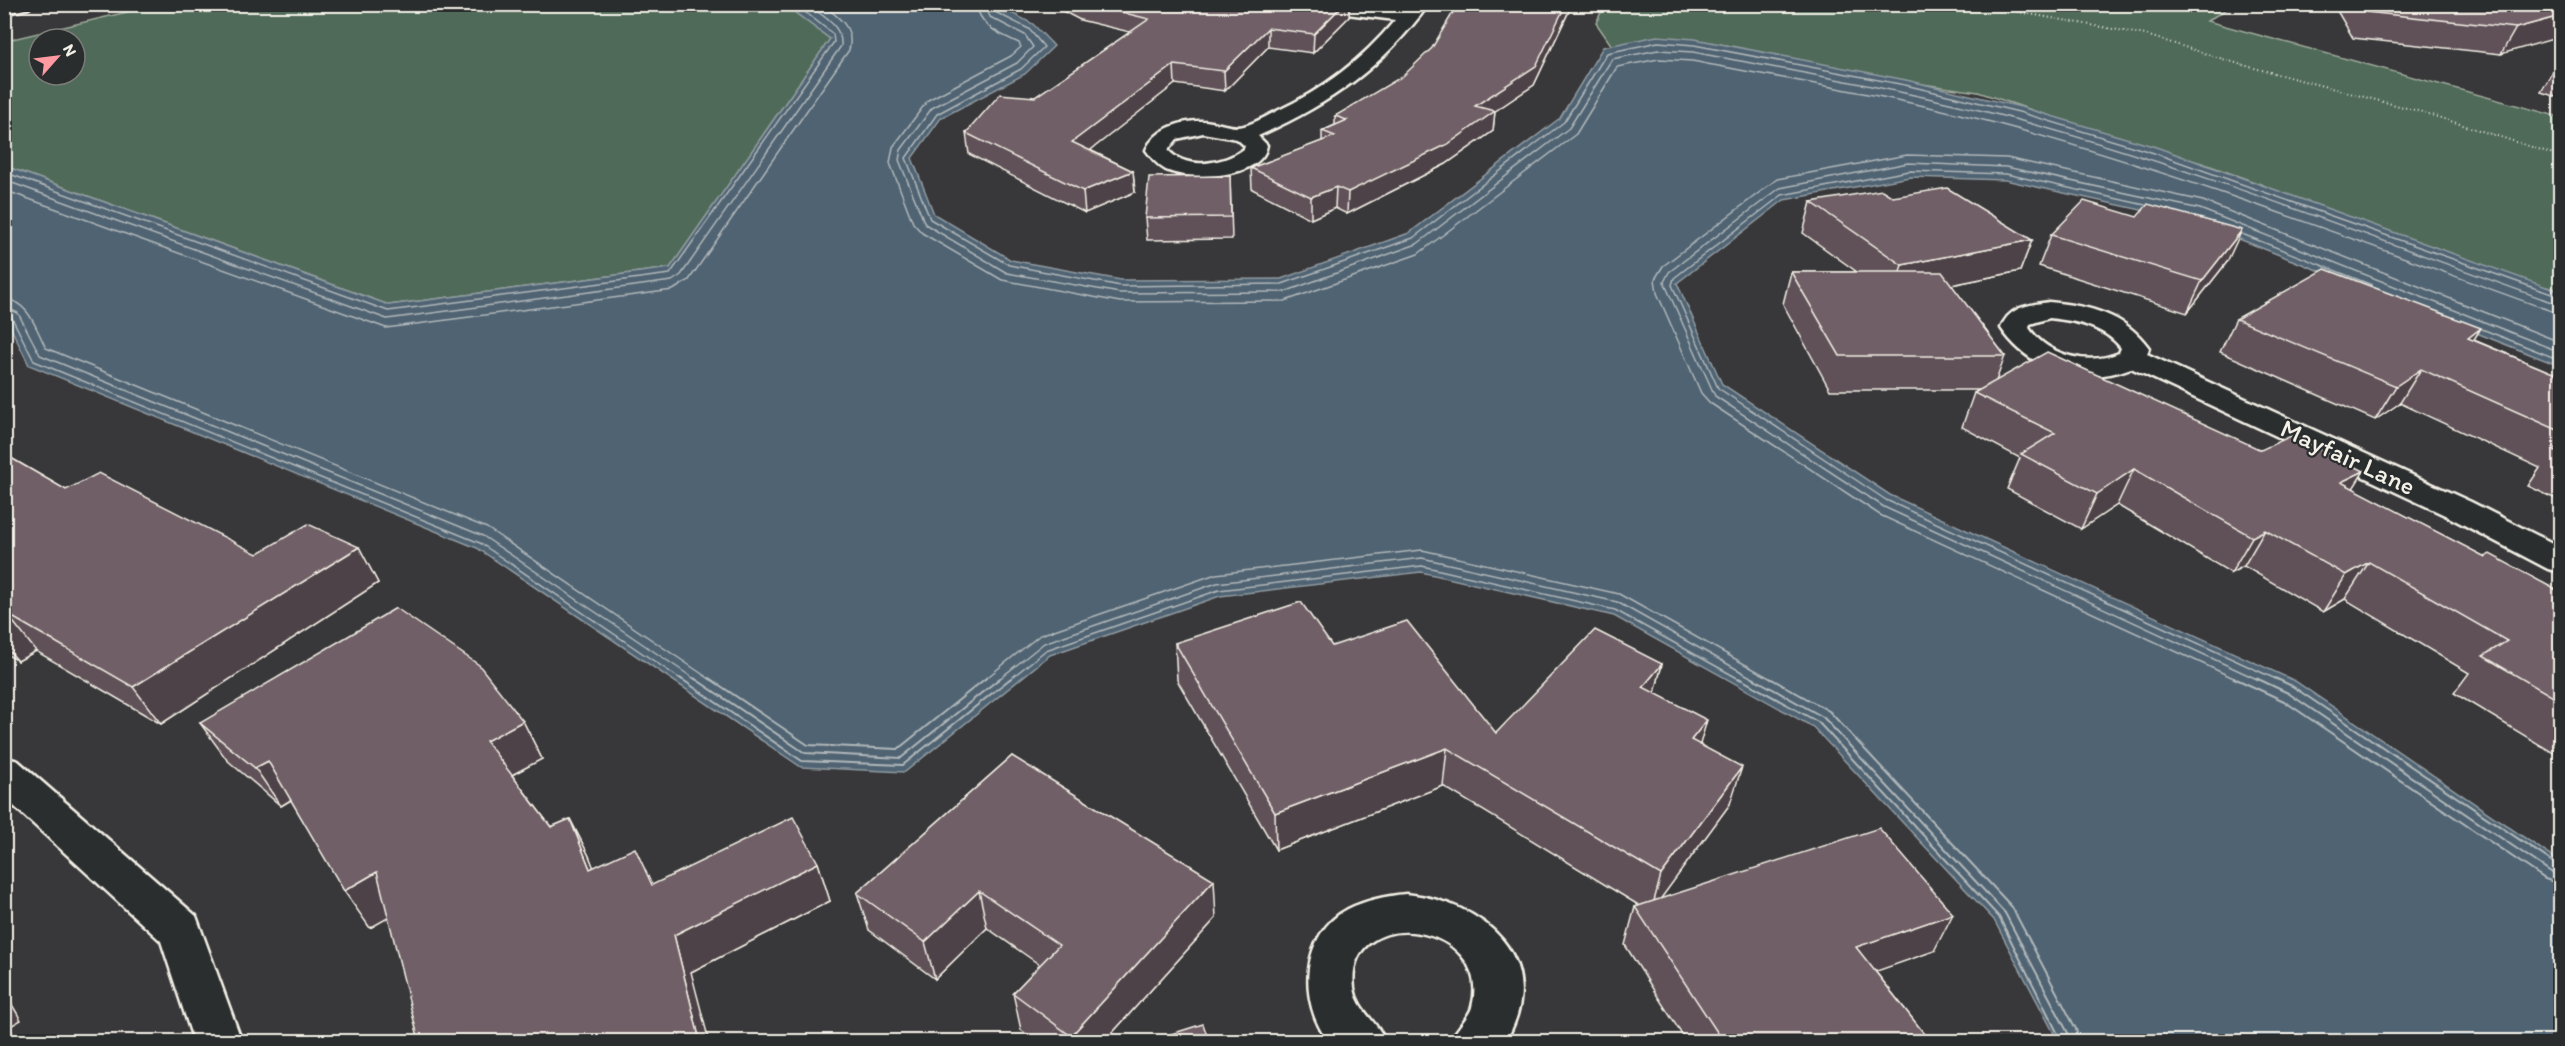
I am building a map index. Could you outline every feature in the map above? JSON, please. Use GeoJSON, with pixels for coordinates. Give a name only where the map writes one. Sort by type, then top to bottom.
{"type":"FeatureCollection","features":[{"type":"Feature","properties":{"kind":"street"},"geometry":{"type":"LineString","coordinates":[[4,9],[23,4]]}},
{"type":"Feature","properties":{"kind":"street"},"geometry":{"type":"LineString","coordinates":[[1307,4],[1414,10]]}},
{"type":"Feature","properties":{"kind":"street"},"geometry":{"type":"LineString","coordinates":[[1244,134],[1319,101],[1376,55],[1414,10]]}},
{"type":"Feature","properties":{"kind":"street","name":"Mayfair Lane"},"geometry":{"type":"LineString","coordinates":[[2132,358],[2459,509],[2560,561]]}},
{"type":"Feature","properties":{"kind":"street"},"geometry":{"type":"LineString","coordinates":[[4,772],[180,930],[218,1041]]}},
{"type":"Feature","properties":{"kind":"street"},"geometry":{"type":"LineString","coordinates":[[1362,1041],[1341,1021],[1330,992],[1331,963],[1345,938],[1368,920],[1398,911],[1429,913],[1458,925],[1482,945],[1496,973],[1498,1003],[1488,1030],[1474,1041]]}},
{"type":"Feature","properties":{"kind":"path"},"geometry":{"type":"LineString","coordinates":[[1974,4],[2019,10],[2146,34],[2239,64],[2422,112],[2560,156]]}},
{"type":"Feature","properties":{"kind":"green space"},"geometry":{"type":"Polygon","coordinates":[[[161,4],[785,5],[830,39],[670,268],[389,305],[5,166],[4,41],[27,36],[27,87],[87,87],[87,27],[63,27],[161,4]]]}},
{"type":"Feature","properties":{"kind":"green space"},"geometry":{"type":"Polygon","coordinates":[[[1605,4],[2233,5],[2207,21],[2560,117],[2560,290],[2470,271],[2350,227],[2263,185],[2202,163],[2164,154],[1978,92],[1845,73],[1731,46],[1697,41],[1616,52],[1596,23],[1605,4]]]}},
{"type":"Feature","properties":{"kind":"water"},"geometry":{"type":"Polygon","coordinates":[[[785,5],[996,5],[1033,24],[1054,46],[1025,74],[941,118],[912,158],[934,214],[1011,260],[1121,280],[1281,279],[1409,233],[1560,118],[1603,47],[1657,36],[1695,39],[1906,80],[2021,107],[2156,147],[2560,292],[2560,366],[2196,222],[2005,180],[1910,177],[1784,200],[1677,283],[1722,384],[1890,495],[2295,681],[2560,862],[2560,1041],[2058,1041],[1994,920],[1813,727],[1614,616],[1421,572],[1220,596],[1050,655],[905,772],[801,767],[477,548],[29,365],[5,316],[5,166],[389,305],[670,268],[830,39],[785,5]]]}},
{"type":"Feature","properties":{"kind":"building"},"geometry":{"type":"Polygon","coordinates":[[[1088,4],[1344,4],[1314,34],[1268,28],[1224,71],[1174,65],[1072,142],[1133,171],[1083,191],[966,133],[1000,94],[1035,97],[1149,19],[1088,4]]]}},
{"type":"Feature","properties":{"kind":"building"},"geometry":{"type":"Polygon","coordinates":[[[1458,4],[1566,4],[1536,66],[1475,106],[1495,111],[1448,144],[1348,192],[1336,187],[1311,197],[1251,168],[1335,136],[1322,131],[1347,120],[1335,116],[1403,76],[1432,48],[1458,4]]]}},
{"type":"Feature","properties":{"kind":"building"},"geometry":{"type":"Polygon","coordinates":[[[2361,4],[2560,4],[2560,16],[2516,28],[2366,12],[2361,4]]]}},
{"type":"Feature","properties":{"kind":"building"},"geometry":{"type":"Polygon","coordinates":[[[1230,176],[1231,217],[1145,218],[1149,177],[1230,176]]]}},
{"type":"Feature","properties":{"kind":"building"},"geometry":{"type":"Polygon","coordinates":[[[1947,188],[2032,240],[1902,265],[1811,202],[1882,190],[1893,197],[1947,188]]]}},
{"type":"Feature","properties":{"kind":"building"},"geometry":{"type":"Polygon","coordinates":[[[2084,201],[2137,217],[2148,204],[2242,230],[2202,281],[2051,235],[2084,201]]]}},
{"type":"Feature","properties":{"kind":"building"},"geometry":{"type":"Polygon","coordinates":[[[2325,269],[2481,328],[2468,338],[2560,376],[2560,431],[2421,369],[2396,386],[2236,319],[2325,269]]]}},
{"type":"Feature","properties":{"kind":"building"},"geometry":{"type":"Polygon","coordinates":[[[1791,272],[1942,272],[2005,356],[1840,356],[1791,272]]]}},
{"type":"Feature","properties":{"kind":"building"},"geometry":{"type":"Polygon","coordinates":[[[2047,352],[2261,450],[2293,435],[2364,471],[2341,482],[2485,557],[2490,554],[2560,592],[2560,701],[2483,656],[2507,641],[2369,562],[2346,575],[2265,530],[2252,537],[2134,469],[2097,494],[2021,454],[2055,433],[1974,393],[2047,352]]]}},
{"type":"Feature","properties":{"kind":"building"},"geometry":{"type":"Polygon","coordinates":[[[2560,445],[2560,454],[2553,450],[2560,445]]]}},
{"type":"Feature","properties":{"kind":"building"},"geometry":{"type":"Polygon","coordinates":[[[4,454],[66,490],[99,473],[257,554],[308,524],[359,547],[133,687],[7,614],[4,616],[4,454]]]}},
{"type":"Feature","properties":{"kind":"building"},"geometry":{"type":"Polygon","coordinates":[[[1301,602],[1332,646],[1407,621],[1496,733],[1595,630],[1662,664],[1643,687],[1707,720],[1691,740],[1742,767],[1661,875],[1447,748],[1275,813],[1175,643],[1301,602]]]}},
{"type":"Feature","properties":{"kind":"building"},"geometry":{"type":"Polygon","coordinates":[[[396,608],[479,665],[523,721],[486,741],[551,827],[570,819],[590,869],[635,848],[652,885],[793,817],[818,863],[674,935],[700,1041],[419,1041],[377,872],[344,891],[268,761],[255,768],[200,723],[396,608]]]}},
{"type":"Feature","properties":{"kind":"building"},"geometry":{"type":"Polygon","coordinates":[[[1012,756],[1214,880],[1071,1036],[1013,993],[1059,945],[979,891],[925,942],[857,893],[1012,756]]]}},
{"type":"Feature","properties":{"kind":"building"},"geometry":{"type":"Polygon","coordinates":[[[1879,828],[1953,914],[1856,947],[1930,1041],[1723,1041],[1635,907],[1879,828]]]}},
{"type":"Feature","properties":{"kind":"building"},"geometry":{"type":"Polygon","coordinates":[[[1203,1024],[1209,1041],[1149,1041],[1203,1024]]]}},
{"type":"Feature","properties":{"kind":"building"},"geometry":{"type":"Polygon","coordinates":[[[785,1037],[787,1041],[774,1041],[785,1037]]]}}]}
